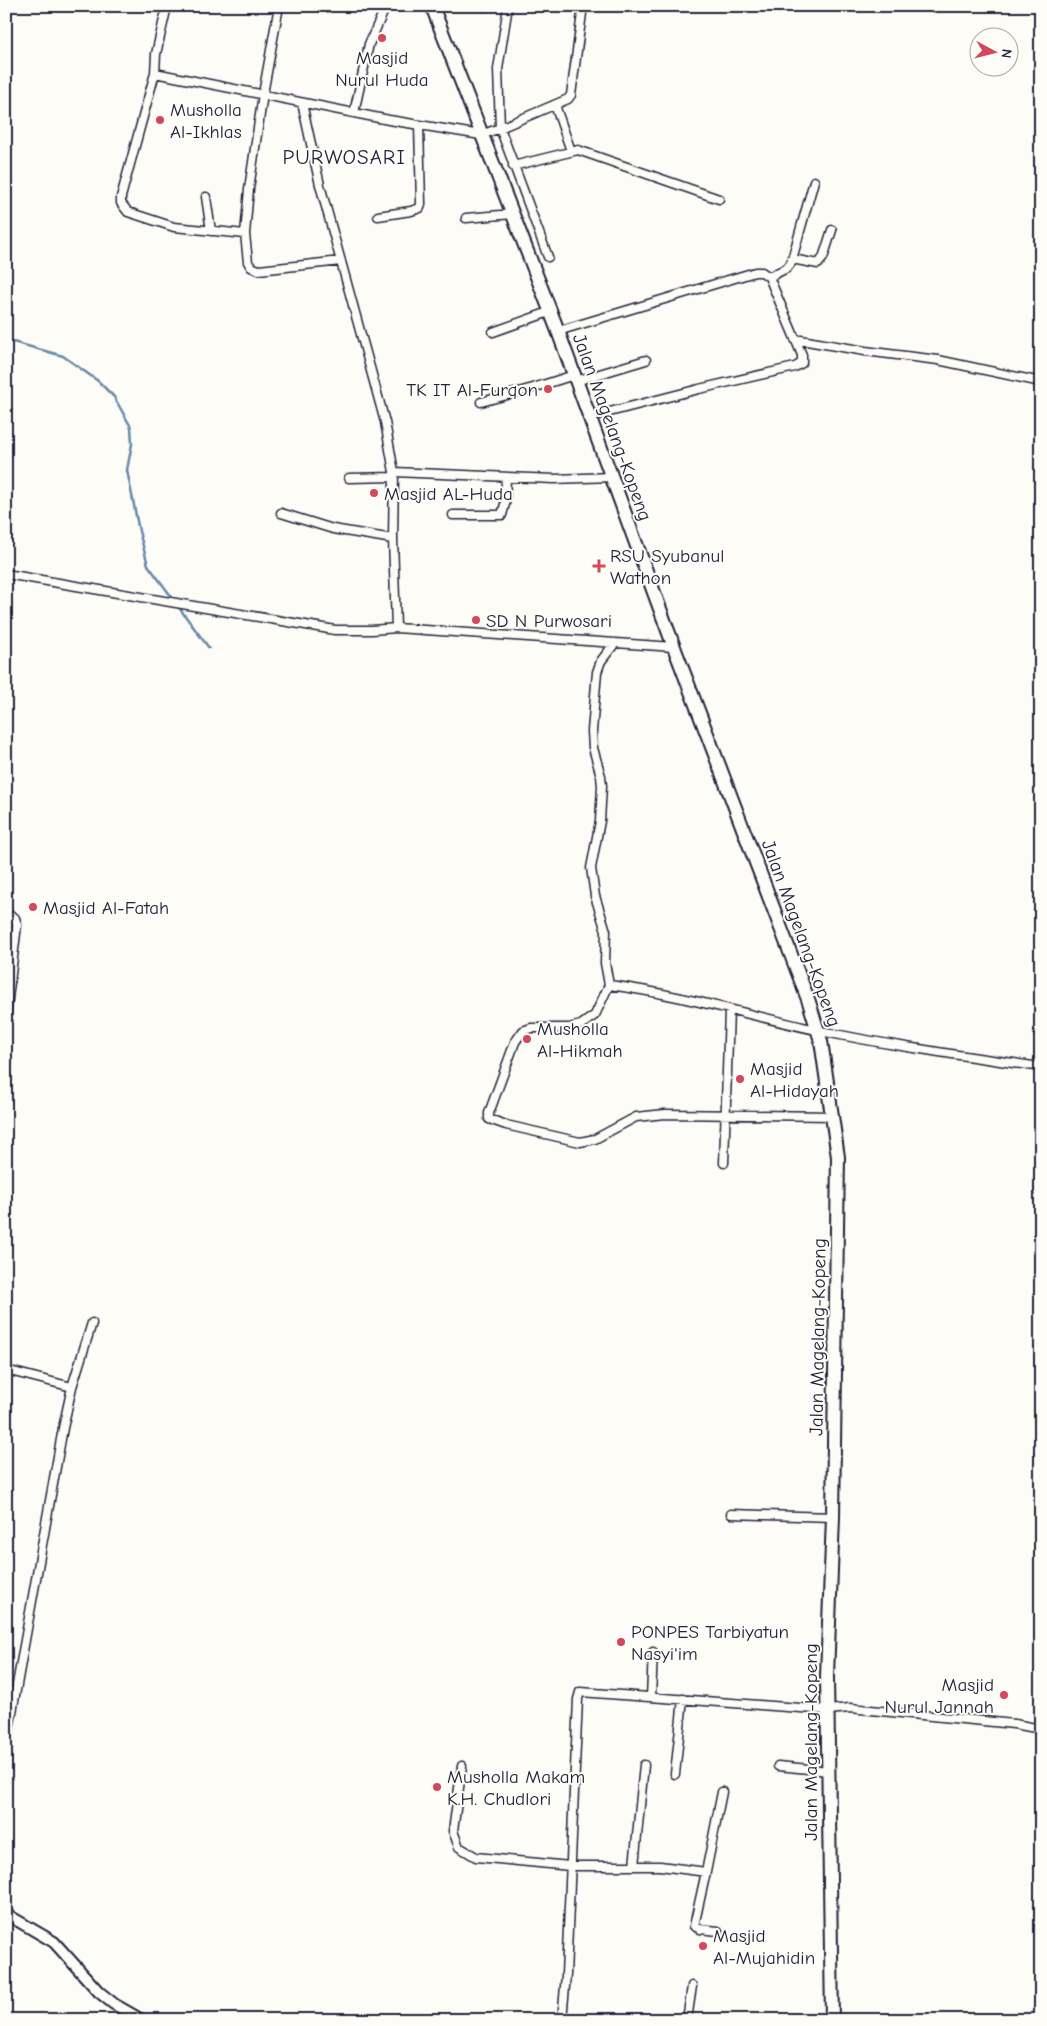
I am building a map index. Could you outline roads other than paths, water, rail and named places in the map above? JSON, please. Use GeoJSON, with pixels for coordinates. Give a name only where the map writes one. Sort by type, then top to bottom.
{"type":"FeatureCollection","features":[{"type":"Feature","properties":{"kind":"main road","name":"Jalan Magelang-Kopeng"},"geometry":{"type":"LineString","coordinates":[[432,6],[549,312],[558,331],[674,647],[819,1030],[834,1116],[838,1157],[833,1517],[827,1676],[832,2020]]}},
{"type":"Feature","properties":{"kind":"street"},"geometry":{"type":"LineString","coordinates":[[167,6],[156,54],[155,73],[121,197],[121,203],[128,212],[174,227],[245,234]]}},
{"type":"Feature","properties":{"kind":"street"},"geometry":{"type":"LineString","coordinates":[[279,6],[263,94],[249,189],[245,234],[248,262],[255,269],[341,262]]}},
{"type":"Feature","properties":{"kind":"street"},"geometry":{"type":"LineString","coordinates":[[354,113],[369,44],[386,6]]}},
{"type":"Feature","properties":{"kind":"street"},"geometry":{"type":"LineString","coordinates":[[508,6],[498,69],[500,128],[548,257]]}},
{"type":"Feature","properties":{"kind":"street"},"geometry":{"type":"LineString","coordinates":[[155,73],[354,113],[481,135],[568,99],[571,95],[582,6]]}},
{"type":"Feature","properties":{"kind":"street"},"geometry":{"type":"LineString","coordinates":[[302,103],[320,185],[385,422],[394,474],[393,539],[396,628]]}},
{"type":"Feature","properties":{"kind":"street"},"geometry":{"type":"LineString","coordinates":[[555,105],[571,151]]}},
{"type":"Feature","properties":{"kind":"street"},"geometry":{"type":"LineString","coordinates":[[378,216],[420,208],[419,125]]}},
{"type":"Feature","properties":{"kind":"street"},"geometry":{"type":"LineString","coordinates":[[513,166],[571,151],[586,152],[718,199]]}},
{"type":"Feature","properties":{"kind":"street"},"geometry":{"type":"LineString","coordinates":[[769,277],[787,268],[792,259],[814,181]]}},
{"type":"Feature","properties":{"kind":"street"},"geometry":{"type":"LineString","coordinates":[[206,198],[211,231]]}},
{"type":"Feature","properties":{"kind":"street"},"geometry":{"type":"LineString","coordinates":[[466,218],[512,214]]}},
{"type":"Feature","properties":{"kind":"street"},"geometry":{"type":"LineString","coordinates":[[792,259],[818,264],[821,262],[832,230]]}},
{"type":"Feature","properties":{"kind":"street"},"geometry":{"type":"LineString","coordinates":[[558,331],[756,272],[762,272],[769,277],[803,359],[799,366],[590,417]]}},
{"type":"Feature","properties":{"kind":"street"},"geometry":{"type":"LineString","coordinates":[[493,332],[549,312]]}},
{"type":"Feature","properties":{"kind":"street"},"geometry":{"type":"LineString","coordinates":[[795,339],[865,351],[938,360],[1041,382]]}},
{"type":"Feature","properties":{"kind":"street"},"geometry":{"type":"LineString","coordinates":[[481,402],[646,360]]}},
{"type":"Feature","properties":{"kind":"street"},"geometry":{"type":"LineString","coordinates":[[349,478],[394,474],[554,479],[613,477]]}},
{"type":"Feature","properties":{"kind":"street"},"geometry":{"type":"LineString","coordinates":[[453,515],[502,515],[505,504],[506,477]]}},
{"type":"Feature","properties":{"kind":"street"},"geometry":{"type":"LineString","coordinates":[[281,513],[332,529],[393,539]]}},
{"type":"Feature","properties":{"kind":"street"},"geometry":{"type":"LineString","coordinates":[[6,574],[326,628],[372,630],[396,628],[674,647]]}},
{"type":"Feature","properties":{"kind":"street"},"geometry":{"type":"LineString","coordinates":[[615,643],[601,661],[597,672],[592,731],[593,748],[602,786],[600,821],[591,868],[595,896],[606,931],[605,963],[609,985],[595,1015],[581,1025],[569,1028],[531,1028],[522,1032],[515,1042],[489,1113],[489,1119],[506,1125],[580,1142],[595,1139],[636,1117],[665,1114],[834,1116]]}},
{"type":"Feature","properties":{"kind":"street"},"geometry":{"type":"LineString","coordinates":[[6,914],[15,918],[17,925],[6,1015]]}},
{"type":"Feature","properties":{"kind":"street"},"geometry":{"type":"LineString","coordinates":[[609,985],[640,989],[819,1030],[965,1056],[1041,1067]]}},
{"type":"Feature","properties":{"kind":"street"},"geometry":{"type":"LineString","coordinates":[[724,1163],[729,1010]]}},
{"type":"Feature","properties":{"kind":"street"},"geometry":{"type":"LineString","coordinates":[[6,1746],[63,1428],[72,1387],[92,1323]]}},
{"type":"Feature","properties":{"kind":"street"},"geometry":{"type":"LineString","coordinates":[[6,1370],[72,1387]]}},
{"type":"Feature","properties":{"kind":"street"},"geometry":{"type":"LineString","coordinates":[[731,1514],[833,1517]]}},
{"type":"Feature","properties":{"kind":"street"},"geometry":{"type":"LineString","coordinates":[[650,1697],[653,1652]]}},
{"type":"Feature","properties":{"kind":"street"},"geometry":{"type":"LineString","coordinates":[[562,2020],[566,1975],[579,1693],[828,1710],[850,1708],[1041,1729]]}},
{"type":"Feature","properties":{"kind":"street"},"geometry":{"type":"LineString","coordinates":[[675,1774],[683,1699]]}},
{"type":"Feature","properties":{"kind":"street"},"geometry":{"type":"LineString","coordinates":[[634,1866],[644,1765]]}},
{"type":"Feature","properties":{"kind":"street"},"geometry":{"type":"LineString","coordinates":[[462,1766],[453,1831],[459,1847],[476,1857],[570,1866],[660,1866],[706,1872]]}},
{"type":"Feature","properties":{"kind":"street"},"geometry":{"type":"LineString","coordinates":[[778,1766],[829,1771]]}},
{"type":"Feature","properties":{"kind":"street"},"geometry":{"type":"LineString","coordinates":[[718,1931],[700,1929],[694,1926],[722,1792]]}},
{"type":"Feature","properties":{"kind":"street"},"geometry":{"type":"LineString","coordinates":[[6,1914],[54,1942],[99,1992],[114,2004],[142,2020]]}},
{"type":"Feature","properties":{"kind":"street"},"geometry":{"type":"LineString","coordinates":[[687,2020],[692,1986]]}},
{"type":"Feature","properties":{"kind":"waterway"},"geometry":{"type":"LineString","coordinates":[[484,11],[485,6]]}},
{"type":"Feature","properties":{"kind":"waterway"},"geometry":{"type":"LineString","coordinates":[[6,340],[63,356],[98,381],[114,397],[131,427],[132,444],[127,470],[148,565],[174,600]]}},
{"type":"Feature","properties":{"kind":"waterway"},"geometry":{"type":"LineString","coordinates":[[177,605],[209,648]]}},
{"type":"Feature","properties":{"kind":"place","name":"Masjid Nurul Huda"},"geometry":{"type":"Point","coordinates":[382,38]}},
{"type":"Feature","properties":{"kind":"place","name":"Musholla Al-Ikhlas"},"geometry":{"type":"Point","coordinates":[160,120]}},
{"type":"Feature","properties":{"kind":"place","name":"TK IT Al-Furqon"},"geometry":{"type":"Point","coordinates":[548,389]}},
{"type":"Feature","properties":{"kind":"place","name":"Masjid AL-Huda"},"geometry":{"type":"Point","coordinates":[374,493]}},
{"type":"Feature","properties":{"kind":"place","name":"RSU Syubanul Wathon"},"geometry":{"type":"Point","coordinates":[599,566]}},
{"type":"Feature","properties":{"kind":"place","name":"SD N Purwosari"},"geometry":{"type":"Point","coordinates":[476,620]}},
{"type":"Feature","properties":{"kind":"place","name":"Masjid Al-Fatah"},"geometry":{"type":"Point","coordinates":[33,907]}},
{"type":"Feature","properties":{"kind":"place","name":"Musholla Al-Hikmah"},"geometry":{"type":"Point","coordinates":[527,1039]}},
{"type":"Feature","properties":{"kind":"place","name":"Masjid Al-Hidayah"},"geometry":{"type":"Point","coordinates":[740,1079]}},
{"type":"Feature","properties":{"kind":"place","name":"PONPES Tarbiyatun Nasyi'im"},"geometry":{"type":"Point","coordinates":[621,1642]}},
{"type":"Feature","properties":{"kind":"place","name":"Masjid Nurul Jannah"},"geometry":{"type":"Point","coordinates":[1004,1695]}},
{"type":"Feature","properties":{"kind":"place","name":"Musholla Makam K.H. Chudlori"},"geometry":{"type":"Point","coordinates":[437,1787]}},
{"type":"Feature","properties":{"kind":"place","name":"Masjid Al-Mujahidin"},"geometry":{"type":"Point","coordinates":[703,1946]}},
{"type":"Feature","properties":{"kind":"district","name":"PURWOSARI"},"geometry":{"type":"Point","coordinates":[344,157]}}]}
